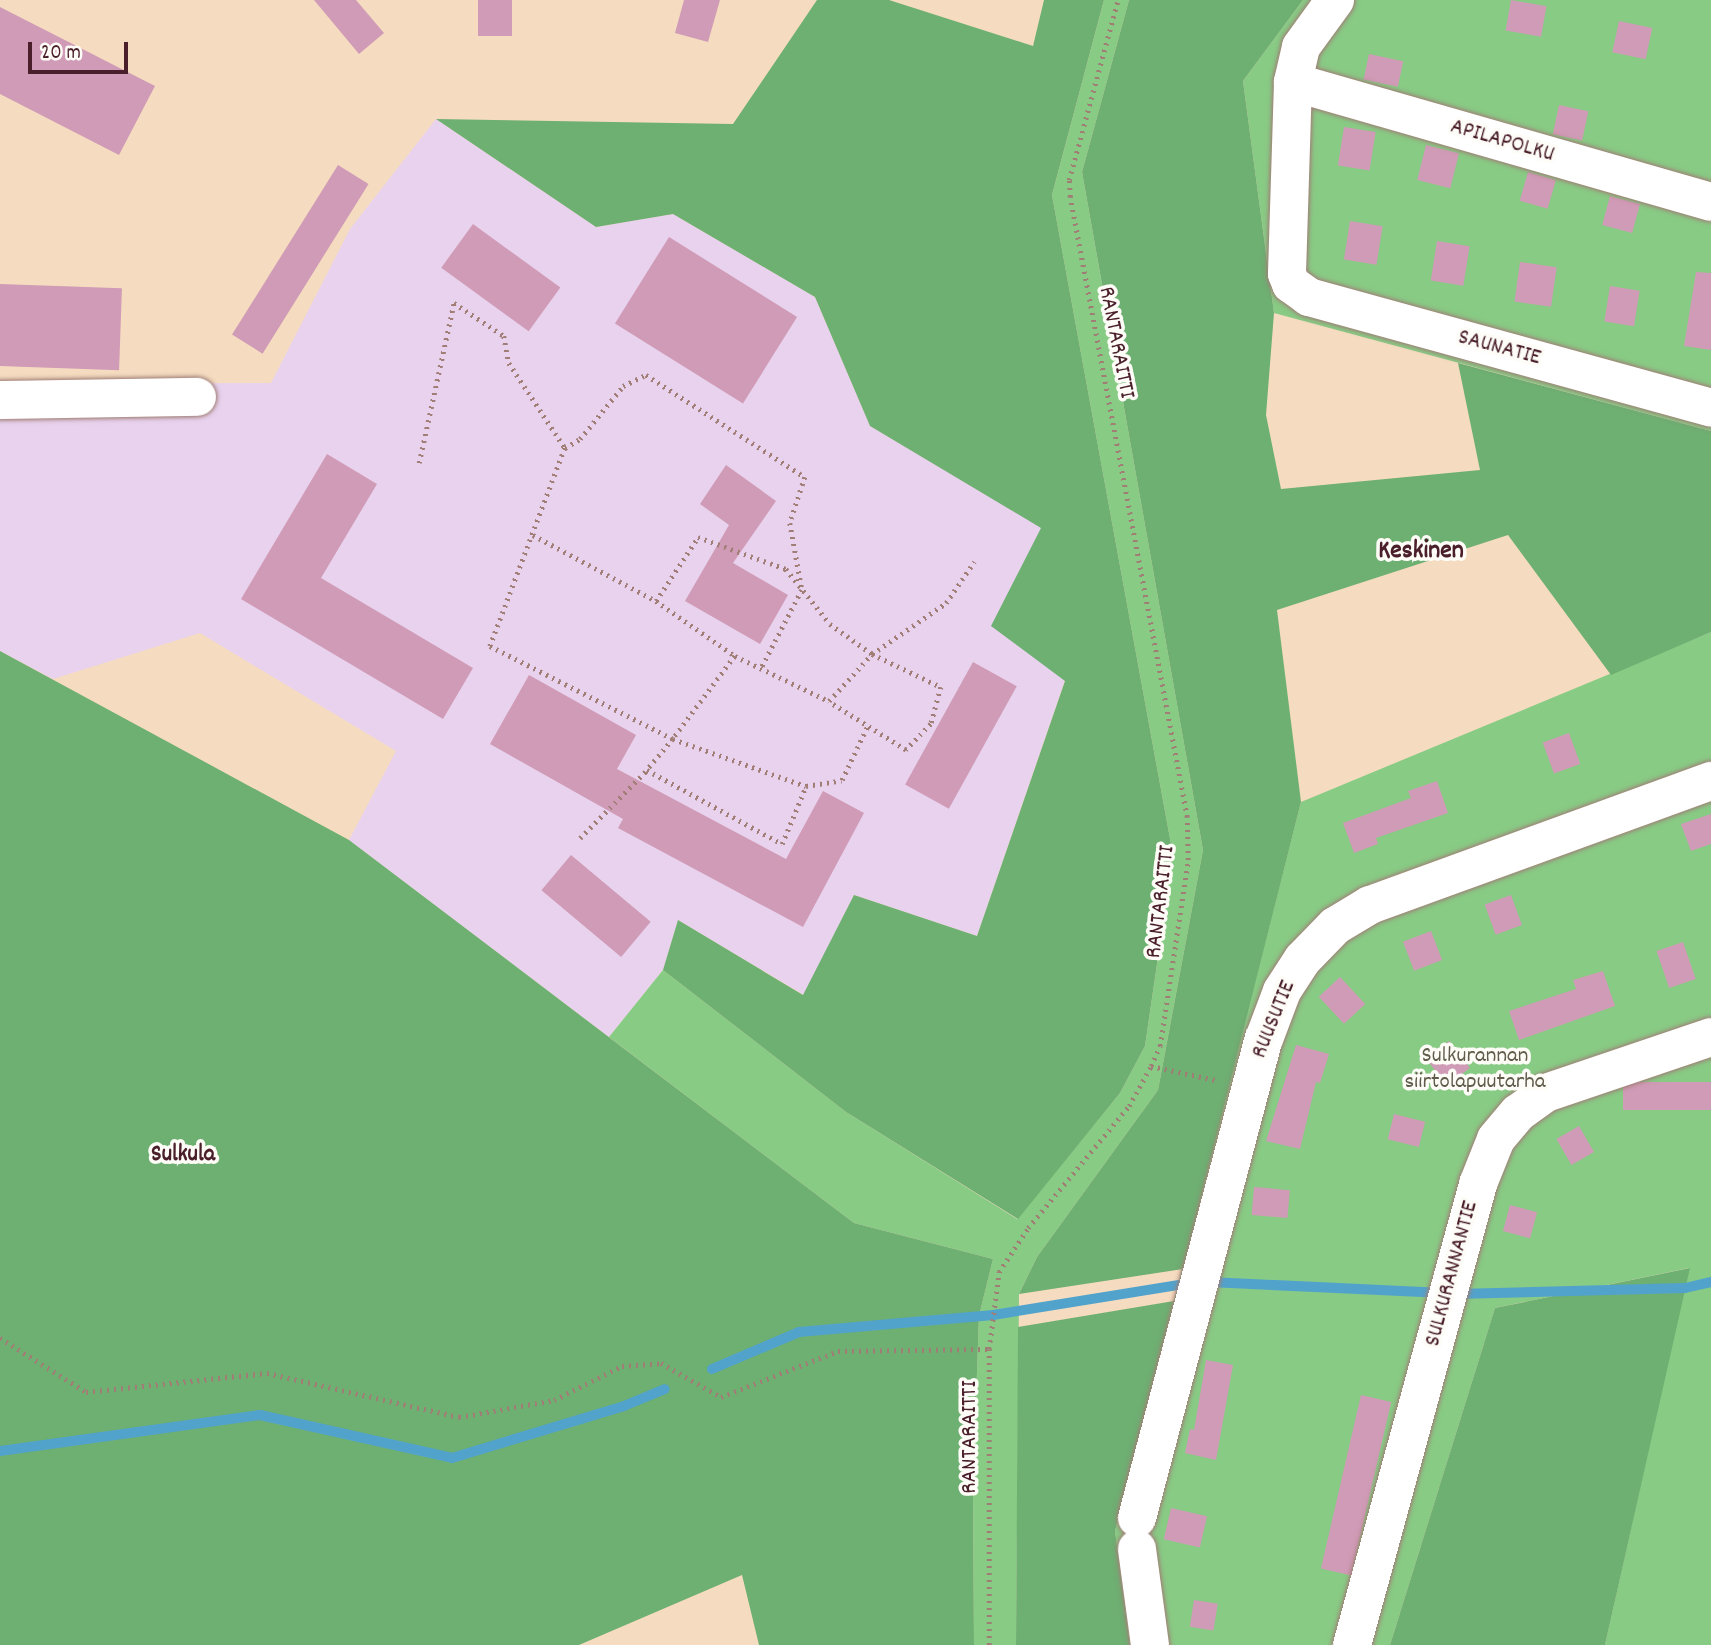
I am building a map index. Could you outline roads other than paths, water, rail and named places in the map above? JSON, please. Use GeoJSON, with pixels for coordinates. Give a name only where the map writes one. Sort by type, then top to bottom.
{"type":"FeatureCollection","features":[{"type":"Feature","properties":{"kind":"lane"},"geometry":{"type":"LineString","coordinates":[[1293,82],[1301,47],[1335,0]]}},
{"type":"Feature","properties":{"kind":"lane","name":"APILAPOLKU"},"geometry":{"type":"LineString","coordinates":[[1293,82],[1711,202]]}},
{"type":"Feature","properties":{"kind":"lane","name":"SAUNATIE"},"geometry":{"type":"LineString","coordinates":[[1293,82],[1287,274],[1291,284],[1309,297],[1711,408]]}},
{"type":"Feature","properties":{"kind":"lane"},"geometry":{"type":"LineString","coordinates":[[0,400],[197,397]]}},
{"type":"Feature","properties":{"kind":"lane","name":"RUUSUTIE"},"geometry":{"type":"LineString","coordinates":[[1150,1645],[1137,1533],[1250,1088],[1282,990],[1303,959],[1335,926],[1370,905],[1711,781]]}},
{"type":"Feature","properties":{"kind":"lane","name":"SULKURANNANTIE"},"geometry":{"type":"LineString","coordinates":[[1352,1645],[1478,1184],[1496,1139],[1517,1112],[1546,1093],[1711,1037]]}},
{"type":"Feature","properties":{"kind":"waterway"},"geometry":{"type":"LineString","coordinates":[[1209,1282],[1439,1293]]}},
{"type":"Feature","properties":{"kind":"waterway"},"geometry":{"type":"LineString","coordinates":[[1457,1294],[1685,1288],[1711,1282]]}},
{"type":"Feature","properties":{"kind":"waterway"},"geometry":{"type":"LineString","coordinates":[[712,1369],[799,1332],[993,1315],[1191,1283]]}},
{"type":"Feature","properties":{"kind":"waterway"},"geometry":{"type":"LineString","coordinates":[[0,1451],[260,1415],[452,1458],[624,1406],[665,1389]]}},
{"type":"Feature","properties":{"kind":"district","name":"Keskinen"},"geometry":{"type":"Point","coordinates":[1421,552]}},
{"type":"Feature","properties":{"kind":"district","name":"Sulkula"},"geometry":{"type":"Point","coordinates":[183,1156]}},
{"type":"Feature","properties":{"kind":"park label","name":"Sulkurannan siirtolapuutarha"},"geometry":{"type":"Point","coordinates":[1475,1070]}}]}
